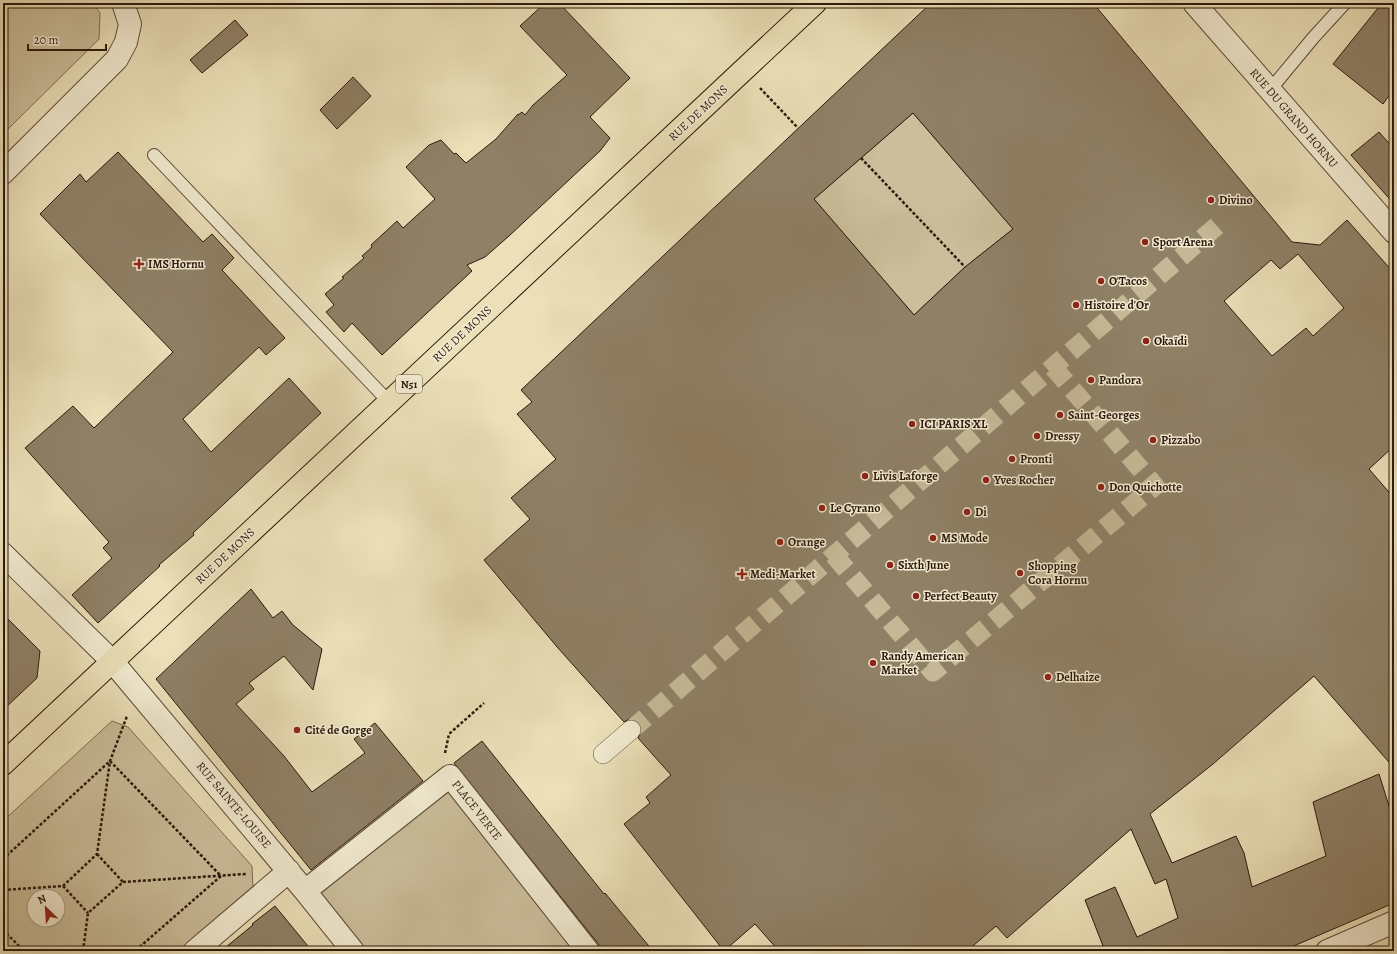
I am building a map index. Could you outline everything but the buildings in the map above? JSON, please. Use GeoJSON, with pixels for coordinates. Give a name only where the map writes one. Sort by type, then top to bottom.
{"type":"FeatureCollection","features":[{"type":"Feature","properties":{"kind":"main road","name":"RUE DE MONS"},"geometry":{"type":"LineString","coordinates":[[3,764],[815,3]]}},
{"type":"Feature","properties":{"kind":"street"},"geometry":{"type":"LineString","coordinates":[[3,174],[117,59],[126,42],[130,24],[123,3]]}},
{"type":"Feature","properties":{"kind":"street","name":"RUE DU GRAND HORNU"},"geometry":{"type":"LineString","coordinates":[[1194,3],[1394,232]]}},
{"type":"Feature","properties":{"kind":"street","name":"RUE SAINTE-LOUISE"},"geometry":{"type":"LineString","coordinates":[[3,554],[112,661],[306,891],[352,951]]}},
{"type":"Feature","properties":{"kind":"street"},"geometry":{"type":"LineString","coordinates":[[603,754],[631,730]]}},
{"type":"Feature","properties":{"kind":"street","name":"PLACE VERTE"},"geometry":{"type":"LineString","coordinates":[[306,891],[450,776],[588,951]]}},
{"type":"Feature","properties":{"kind":"street"},"geometry":{"type":"LineString","coordinates":[[195,951],[289,871]]}},
{"type":"Feature","properties":{"kind":"street"},"geometry":{"type":"LineString","coordinates":[[1327,951],[1394,922]]}},
{"type":"Feature","properties":{"kind":"lane"},"geometry":{"type":"LineString","coordinates":[[1270,90],[1313,38],[1345,3]]}},
{"type":"Feature","properties":{"kind":"lane"},"geometry":{"type":"LineString","coordinates":[[154,155],[389,402]]}},
{"type":"Feature","properties":{"kind":"path"},"geometry":{"type":"LineString","coordinates":[[743,71],[798,128]]}},
{"type":"Feature","properties":{"kind":"path"},"geometry":{"type":"LineString","coordinates":[[861,158],[965,267]]}},
{"type":"Feature","properties":{"kind":"path"},"geometry":{"type":"LineString","coordinates":[[3,890],[63,886],[97,854],[110,761],[137,690]]}},
{"type":"Feature","properties":{"kind":"path"},"geometry":{"type":"LineString","coordinates":[[450,776],[444,758],[449,734],[484,703]]}},
{"type":"Feature","properties":{"kind":"path"},"geometry":{"type":"LineString","coordinates":[[3,859],[110,761]]}},
{"type":"Feature","properties":{"kind":"path"},"geometry":{"type":"LineString","coordinates":[[110,761],[221,876]]}},
{"type":"Feature","properties":{"kind":"path"},"geometry":{"type":"LineString","coordinates":[[97,854],[123,882]]}},
{"type":"Feature","properties":{"kind":"path"},"geometry":{"type":"LineString","coordinates":[[82,951],[88,913],[123,882],[251,874]]}},
{"type":"Feature","properties":{"kind":"path"},"geometry":{"type":"LineString","coordinates":[[134,951],[221,876]]}},
{"type":"Feature","properties":{"kind":"path"},"geometry":{"type":"LineString","coordinates":[[63,886],[88,913]]}},
{"type":"Feature","properties":{"kind":"path"},"geometry":{"type":"LineString","coordinates":[[3,930],[24,951]]}},
{"type":"Feature","properties":{"kind":"shaded area"},"geometry":{"type":"Polygon","coordinates":[[[3,3],[93,3],[100,13],[99,39],[3,134],[3,3]]]}},
{"type":"Feature","properties":{"kind":"shaded area"},"geometry":{"type":"Polygon","coordinates":[[[913,113],[1013,229],[965,267],[914,315],[814,199],[913,113]]]}},
{"type":"Feature","properties":{"kind":"shaded area"},"geometry":{"type":"Polygon","coordinates":[[[112,721],[128,727],[252,866],[253,889],[179,951],[3,951],[3,821],[112,721]]]}},
{"type":"Feature","properties":{"kind":"shaded area"},"geometry":{"type":"Polygon","coordinates":[[[450,776],[588,951],[353,951],[305,891],[450,776]]]}},
{"type":"Feature","properties":{"kind":"tunnel"},"geometry":{"type":"LineString","coordinates":[[631,730],[1218,225]]}},
{"type":"Feature","properties":{"kind":"tunnel"},"geometry":{"type":"LineString","coordinates":[[834,555],[933,672],[1155,486],[1053,367]]}},
{"type":"Feature","properties":{"kind":"place","name":"Divino"},"geometry":{"type":"Point","coordinates":[1211,200]}},
{"type":"Feature","properties":{"kind":"place","name":"Sport Arena"},"geometry":{"type":"Point","coordinates":[1145,242]}},
{"type":"Feature","properties":{"kind":"place","name":"IMS Hornu"},"geometry":{"type":"Point","coordinates":[139,264]}},
{"type":"Feature","properties":{"kind":"place","name":"O'Tacos"},"geometry":{"type":"Point","coordinates":[1101,281]}},
{"type":"Feature","properties":{"kind":"place","name":"Histoire d'Or"},"geometry":{"type":"Point","coordinates":[1076,305]}},
{"type":"Feature","properties":{"kind":"place","name":"Okaïdi"},"geometry":{"type":"Point","coordinates":[1146,341]}},
{"type":"Feature","properties":{"kind":"place","name":"Pandora"},"geometry":{"type":"Point","coordinates":[1091,380]}},
{"type":"Feature","properties":{"kind":"place","name":"Saint-Georges"},"geometry":{"type":"Point","coordinates":[1060,415]}},
{"type":"Feature","properties":{"kind":"place","name":"ICI PARIS XL"},"geometry":{"type":"Point","coordinates":[912,424]}},
{"type":"Feature","properties":{"kind":"place","name":"Dressy"},"geometry":{"type":"Point","coordinates":[1037,436]}},
{"type":"Feature","properties":{"kind":"place","name":"Pizzabo"},"geometry":{"type":"Point","coordinates":[1153,440]}},
{"type":"Feature","properties":{"kind":"place","name":"Pronti"},"geometry":{"type":"Point","coordinates":[1012,459]}},
{"type":"Feature","properties":{"kind":"place","name":"Livis Laforge"},"geometry":{"type":"Point","coordinates":[865,476]}},
{"type":"Feature","properties":{"kind":"place","name":"Yves Rocher"},"geometry":{"type":"Point","coordinates":[986,480]}},
{"type":"Feature","properties":{"kind":"place","name":"Don Quichotte"},"geometry":{"type":"Point","coordinates":[1101,487]}},
{"type":"Feature","properties":{"kind":"place","name":"Le Cyrano"},"geometry":{"type":"Point","coordinates":[822,508]}},
{"type":"Feature","properties":{"kind":"place","name":"Di"},"geometry":{"type":"Point","coordinates":[967,512]}},
{"type":"Feature","properties":{"kind":"place","name":"MS Mode"},"geometry":{"type":"Point","coordinates":[933,538]}},
{"type":"Feature","properties":{"kind":"place","name":"Orange"},"geometry":{"type":"Point","coordinates":[780,542]}},
{"type":"Feature","properties":{"kind":"place","name":"Sixth June"},"geometry":{"type":"Point","coordinates":[890,565]}},
{"type":"Feature","properties":{"kind":"place","name":"Shopping Cora Hornu"},"geometry":{"type":"Point","coordinates":[1020,573]}},
{"type":"Feature","properties":{"kind":"place","name":"Medi-Market"},"geometry":{"type":"Point","coordinates":[742,574]}},
{"type":"Feature","properties":{"kind":"place","name":"Perfect Beauty"},"geometry":{"type":"Point","coordinates":[916,596]}},
{"type":"Feature","properties":{"kind":"place","name":"Randy American Market"},"geometry":{"type":"Point","coordinates":[873,663]}},
{"type":"Feature","properties":{"kind":"place","name":"Delhaize"},"geometry":{"type":"Point","coordinates":[1048,677]}},
{"type":"Feature","properties":{"kind":"place","name":"Cité de Gorge"},"geometry":{"type":"Point","coordinates":[297,730]}}]}
